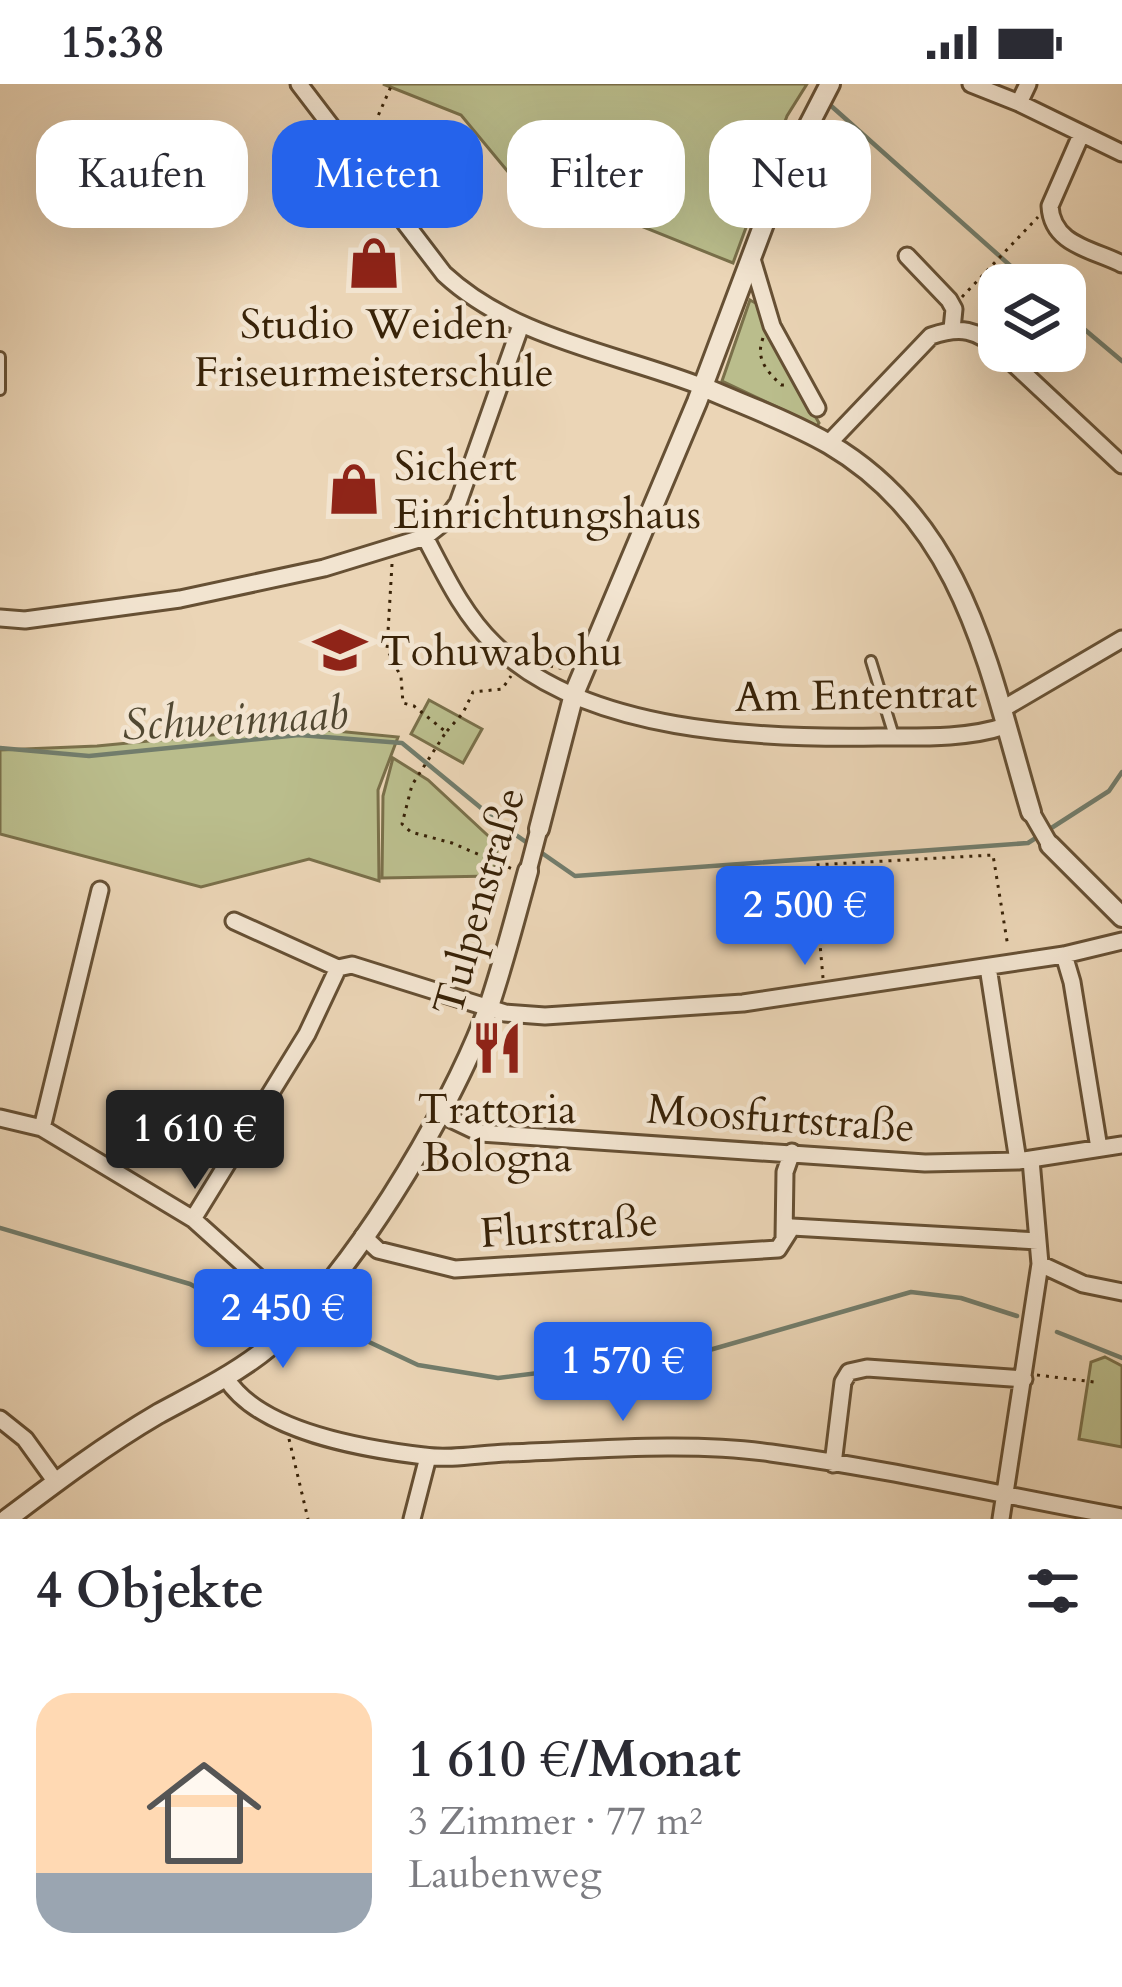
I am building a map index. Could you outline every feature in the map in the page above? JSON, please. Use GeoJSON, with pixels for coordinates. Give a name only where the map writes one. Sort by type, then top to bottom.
{"type":"FeatureCollection","features":[{"type":"Feature","properties":{"kind":"street"},"geometry":{"type":"LineString","coordinates":[[298,84],[326,120]]}},
{"type":"Feature","properties":{"kind":"street"},"geometry":{"type":"LineString","coordinates":[[971,84],[1122,153]]}},
{"type":"Feature","properties":{"kind":"street"},"geometry":{"type":"LineString","coordinates":[[1019,103],[1028,84]]}},
{"type":"Feature","properties":{"kind":"street","name":"Tulpenstraße"},"geometry":{"type":"LineString","coordinates":[[7,1519],[156,1415],[226,1378],[264,1351],[301,1316],[363,1236],[438,1113],[488,1009],[574,694],[703,387],[780,181],[824,93]]}},
{"type":"Feature","properties":{"kind":"street"},"geometry":{"type":"LineString","coordinates":[[1081,135],[1051,206],[1055,230],[1122,264]]}},
{"type":"Feature","properties":{"kind":"street"},"geometry":{"type":"LineString","coordinates":[[409,228],[444,274],[488,308],[521,325],[703,387],[828,444],[899,501],[942,553],[961,589],[987,656],[1031,812],[1051,844],[1122,917]]}},
{"type":"Feature","properties":{"kind":"street"},"geometry":{"type":"LineString","coordinates":[[907,256],[954,309],[952,329]]}},
{"type":"Feature","properties":{"kind":"street"},"geometry":{"type":"LineString","coordinates":[[752,259],[772,326],[818,408]]}},
{"type":"Feature","properties":{"kind":"street"},"geometry":{"type":"LineString","coordinates":[[0,618],[67,616],[180,599],[324,568],[425,537],[458,503],[521,325]]}},
{"type":"Feature","properties":{"kind":"street"},"geometry":{"type":"LineString","coordinates":[[828,444],[931,336],[952,329],[978,335]]}},
{"type":"Feature","properties":{"kind":"street"},"geometry":{"type":"LineString","coordinates":[[1022,372],[1122,465]]}},
{"type":"Feature","properties":{"kind":"street","name":"Am Ententrat"},"geometry":{"type":"LineString","coordinates":[[425,537],[460,604],[496,646],[520,665],[574,694],[667,723],[779,739],[895,737],[1003,718]]}},
{"type":"Feature","properties":{"kind":"street"},"geometry":{"type":"LineString","coordinates":[[1003,718],[1122,640]]}},
{"type":"Feature","properties":{"kind":"street"},"geometry":{"type":"LineString","coordinates":[[42,1128],[100,890]]}},
{"type":"Feature","properties":{"kind":"street"},"geometry":{"type":"LineString","coordinates":[[234,921],[338,968],[352,965],[488,1009],[544,1016],[743,1003],[1064,955],[1122,941]]}},
{"type":"Feature","properties":{"kind":"street"},"geometry":{"type":"LineString","coordinates":[[1064,955],[1099,1148]]}},
{"type":"Feature","properties":{"kind":"street"},"geometry":{"type":"LineString","coordinates":[[988,967],[1040,1264],[1001,1519]]}},
{"type":"Feature","properties":{"kind":"street"},"geometry":{"type":"LineString","coordinates":[[193,1219],[307,1034],[338,968]]}},
{"type":"Feature","properties":{"kind":"street","name":"Moosfurtstraße"},"geometry":{"type":"LineString","coordinates":[[438,1113],[480,1133],[925,1163],[1024,1161],[1122,1145]]}},
{"type":"Feature","properties":{"kind":"street"},"geometry":{"type":"LineString","coordinates":[[0,1118],[42,1128],[193,1219],[301,1316]]}},
{"type":"Feature","properties":{"kind":"street"},"geometry":{"type":"LineString","coordinates":[[784,1241],[785,1172],[792,1152]]}},
{"type":"Feature","properties":{"kind":"street","name":"Flurstraße"},"geometry":{"type":"LineString","coordinates":[[363,1236],[378,1250],[455,1269],[778,1249],[792,1227],[1038,1241]]}},
{"type":"Feature","properties":{"kind":"street"},"geometry":{"type":"LineString","coordinates":[[1040,1264],[1083,1284],[1122,1292]]}},
{"type":"Feature","properties":{"kind":"street"},"geometry":{"type":"LineString","coordinates":[[832,1464],[843,1382],[849,1372],[867,1368],[1024,1378]]}},
{"type":"Feature","properties":{"kind":"street"},"geometry":{"type":"LineString","coordinates":[[226,1378],[260,1412],[289,1425],[428,1457],[638,1449],[767,1452],[1122,1517]]}},
{"type":"Feature","properties":{"kind":"street"},"geometry":{"type":"LineString","coordinates":[[0,1419],[25,1439],[56,1482]]}},
{"type":"Feature","properties":{"kind":"street"},"geometry":{"type":"LineString","coordinates":[[412,1519],[428,1457]]}},
{"type":"Feature","properties":{"kind":"lane"},"geometry":{"type":"LineString","coordinates":[[0,357],[0,390]]}},
{"type":"Feature","properties":{"kind":"lane"},"geometry":{"type":"LineString","coordinates":[[871,661],[895,737]]}},
{"type":"Feature","properties":{"kind":"path"},"geometry":{"type":"LineString","coordinates":[[376,120],[392,84]]}},
{"type":"Feature","properties":{"kind":"path"},"geometry":{"type":"LineString","coordinates":[[954,309],[999,254],[1051,206]]}},
{"type":"Feature","properties":{"kind":"path"},"geometry":{"type":"LineString","coordinates":[[772,326],[760,341],[762,364],[781,385],[801,381]]}},
{"type":"Feature","properties":{"kind":"path"},"geometry":{"type":"LineString","coordinates":[[393,547],[387,649],[401,677],[403,703],[414,706],[446,732]]}},
{"type":"Feature","properties":{"kind":"path"},"geometry":{"type":"LineString","coordinates":[[542,664],[566,669],[573,657]]}},
{"type":"Feature","properties":{"kind":"path"},"geometry":{"type":"LineString","coordinates":[[495,863],[452,843],[411,832],[402,824],[412,785],[473,692],[502,689],[520,665]]}},
{"type":"Feature","properties":{"kind":"path"},"geometry":{"type":"LineString","coordinates":[[824,991],[813,865],[993,855],[1010,963]]}},
{"type":"Feature","properties":{"kind":"path"},"geometry":{"type":"LineString","coordinates":[[1024,1378],[1094,1382]]}},
{"type":"Feature","properties":{"kind":"path"},"geometry":{"type":"LineString","coordinates":[[289,1425],[308,1519]]}},
{"type":"Feature","properties":{"kind":"green space"},"geometry":{"type":"Polygon","coordinates":[[[383,84],[807,84],[786,120],[709,120],[709,228],[746,228],[733,263],[646,228],[685,228],[685,120],[507,120],[507,171],[483,142],[483,120],[465,120],[383,84]]]}},
{"type":"Feature","properties":{"kind":"green space"},"geometry":{"type":"Polygon","coordinates":[[[750,300],[759,305],[817,426],[722,381],[750,300]]]}},
{"type":"Feature","properties":{"kind":"green space"},"geometry":{"type":"Polygon","coordinates":[[[429,700],[482,729],[463,763],[411,734],[429,700]]]}},
{"type":"Feature","properties":{"kind":"green space"},"geometry":{"type":"Polygon","coordinates":[[[295,727],[398,737],[378,790],[379,881],[309,859],[201,887],[0,834],[0,750],[295,727]]]}},
{"type":"Feature","properties":{"kind":"green space"},"geometry":{"type":"Polygon","coordinates":[[[393,758],[428,780],[498,845],[493,876],[382,878],[383,796],[393,758]]]}},
{"type":"Feature","properties":{"kind":"green space"},"geometry":{"type":"Polygon","coordinates":[[[1105,1357],[1122,1366],[1122,1447],[1079,1439],[1091,1362],[1105,1357]]]}},
{"type":"Feature","properties":{"kind":"waterway"},"geometry":{"type":"LineString","coordinates":[[829,104],[1008,264]]}},
{"type":"Feature","properties":{"kind":"waterway"},"geometry":{"type":"LineString","coordinates":[[1086,331],[1122,361]]}},
{"type":"Feature","properties":{"kind":"waterway","name":"Schweinnaab"},"geometry":{"type":"LineString","coordinates":[[0,748],[89,756],[299,735],[402,743],[503,826],[575,876],[1028,843],[1109,791],[1122,772]]}},
{"type":"Feature","properties":{"kind":"waterway"},"geometry":{"type":"LineString","coordinates":[[0,1228],[190,1284],[272,1329]]}},
{"type":"Feature","properties":{"kind":"waterway"},"geometry":{"type":"LineString","coordinates":[[320,1319],[418,1365],[498,1378],[699,1353],[911,1292],[961,1298],[1017,1316]]}},
{"type":"Feature","properties":{"kind":"waterway"},"geometry":{"type":"LineString","coordinates":[[1057,1332],[1122,1358]]}},
{"type":"Feature","properties":{"kind":"place","name":"Studio Weiden Friseurmeisterschule"},"geometry":{"type":"Point","coordinates":[374,263]}},
{"type":"Feature","properties":{"kind":"place","name":"Sichert Einrichtungshaus"},"geometry":{"type":"Point","coordinates":[354,489]}},
{"type":"Feature","properties":{"kind":"place","name":"Tohuwabohu"},"geometry":{"type":"Point","coordinates":[340,650]}},
{"type":"Feature","properties":{"kind":"place","name":"Trattoria Bologna"},"geometry":{"type":"Point","coordinates":[497,1048]}}]}
